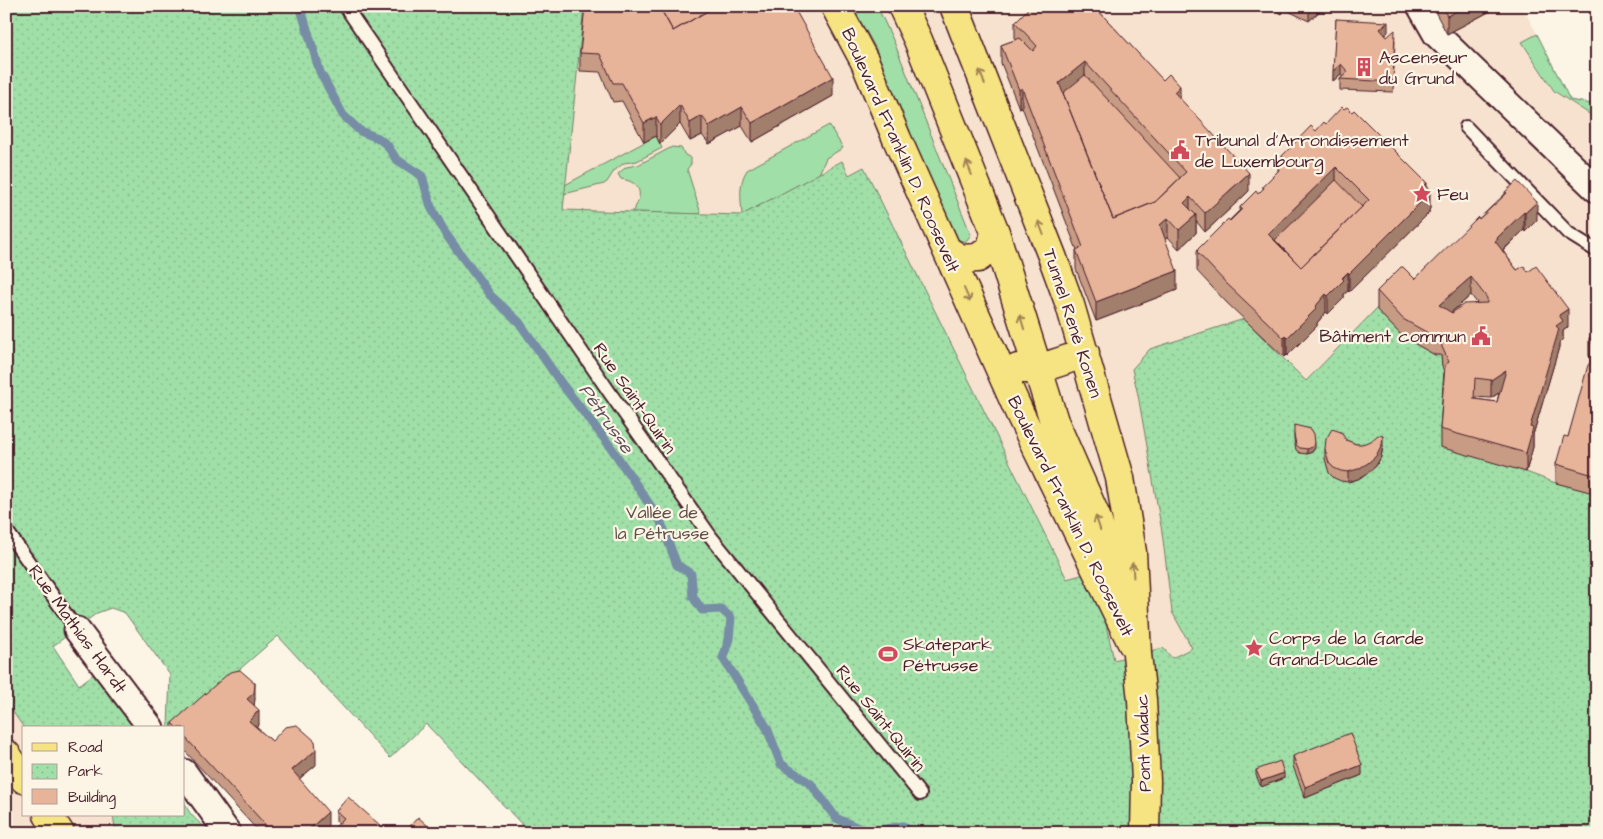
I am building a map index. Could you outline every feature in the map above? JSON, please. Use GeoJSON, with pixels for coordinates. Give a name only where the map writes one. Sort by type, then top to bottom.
{"type":"FeatureCollection","features":[{"type":"Feature","properties":{"kind":"main road","name":"Boulevard Franklin D. Roosevelt"},"geometry":{"type":"LineString","coordinates":[[835,6],[865,62],[1027,429],[1137,654]]}},
{"type":"Feature","properties":{"kind":"main road","name":"Boulevard Franklin D. Roosevelt"},"geometry":{"type":"LineString","coordinates":[[902,6],[918,40],[995,232],[1054,421],[1097,519],[1137,654]]}},
{"type":"Feature","properties":{"kind":"main road","name":"Tunnel René Konen"},"geometry":{"type":"LineString","coordinates":[[954,6],[1052,256],[1085,353],[1120,478],[1132,552],[1137,654]]}},
{"type":"Feature","properties":{"kind":"main road"},"geometry":{"type":"LineString","coordinates":[[948,250],[962,259],[978,258],[991,248],[995,232]]}},
{"type":"Feature","properties":{"kind":"main road","name":"Boulevard Franklin D. Roosevelt"},"geometry":{"type":"LineString","coordinates":[[991,349],[999,359],[1010,366],[1023,370],[1036,368]]}},
{"type":"Feature","properties":{"kind":"main road"},"geometry":{"type":"LineString","coordinates":[[1036,368],[1085,353]]}},
{"type":"Feature","properties":{"kind":"main road","name":"Pont Viaduc"},"geometry":{"type":"LineString","coordinates":[[1137,654],[1146,781],[1145,833]]}},
{"type":"Feature","properties":{"kind":"main road"},"geometry":{"type":"LineString","coordinates":[[6,754],[22,776]]}},
{"type":"Feature","properties":{"kind":"street"},"geometry":{"type":"LineString","coordinates":[[1420,6],[1436,34],[1596,189]]}},
{"type":"Feature","properties":{"kind":"street","name":"Rue Mathias Hardt"},"geometry":{"type":"LineString","coordinates":[[77,630],[149,726]]}},
{"type":"Feature","properties":{"kind":"street"},"geometry":{"type":"LineString","coordinates":[[185,773],[228,833]]}},
{"type":"Feature","properties":{"kind":"lane","name":"Rue Saint-Quirin"},"geometry":{"type":"LineString","coordinates":[[345,6],[610,393],[712,537],[920,794]]}},
{"type":"Feature","properties":{"kind":"lane"},"geometry":{"type":"LineString","coordinates":[[1466,127],[1568,233],[1597,251]]}},
{"type":"Feature","properties":{"kind":"lane","name":"Rue Mathias Hardt"},"geometry":{"type":"LineString","coordinates":[[6,530],[77,630]]}},
{"type":"Feature","properties":{"kind":"shaded area"},"geometry":{"type":"Polygon","coordinates":[[[584,6],[1522,6],[1537,34],[1522,42],[1553,91],[1597,119],[1597,494],[1440,447],[1446,376],[1442,366],[1441,355],[1435,355],[1403,337],[1377,310],[1306,381],[1132,369],[1162,532],[1172,612],[1192,648],[1172,658],[1137,654],[1114,660],[1102,607],[1087,573],[1068,579],[864,167],[849,175],[842,161],[742,215],[563,210],[584,6]]]}},
{"type":"Feature","properties":{"kind":"shaded area"},"geometry":{"type":"Polygon","coordinates":[[[6,702],[23,726],[22,816],[113,816],[116,833],[6,833],[6,702]]]}},
{"type":"Feature","properties":{"kind":"green space","name":"Vallée de la Pétrusse"},"geometry":{"type":"Polygon","coordinates":[[[6,6],[584,6],[563,210],[742,215],[842,161],[849,175],[864,167],[1067,579],[1088,573],[1102,607],[1114,660],[1163,648],[1172,658],[1192,648],[1172,612],[1162,532],[1132,369],[1150,349],[1244,319],[1306,381],[1377,308],[1403,337],[1435,355],[1441,355],[1442,366],[1446,376],[1526,472],[1556,483],[1597,493],[1597,833],[530,833],[426,724],[390,758],[278,636],[174,726],[168,726],[170,675],[125,613],[111,608],[97,613],[53,646],[79,685],[95,673],[135,726],[23,726],[6,702],[6,6]]]}},
{"type":"Feature","properties":{"kind":"green space"},"geometry":{"type":"Polygon","coordinates":[[[852,6],[877,6],[894,42],[971,235],[965,242],[957,239],[914,144],[875,47],[852,6]]]}},
{"type":"Feature","properties":{"kind":"green space"},"geometry":{"type":"Polygon","coordinates":[[[1537,34],[1570,100],[1597,105],[1597,119],[1554,91],[1522,42],[1537,34]]]}},
{"type":"Feature","properties":{"kind":"green space"},"geometry":{"type":"Polygon","coordinates":[[[829,125],[843,148],[826,158],[819,174],[742,215],[741,186],[747,170],[829,125]]]}},
{"type":"Feature","properties":{"kind":"green space"},"geometry":{"type":"Polygon","coordinates":[[[656,136],[662,148],[637,161],[624,163],[614,171],[604,184],[564,194],[565,185],[656,136]]]}},
{"type":"Feature","properties":{"kind":"green space"},"geometry":{"type":"Polygon","coordinates":[[[672,147],[681,148],[685,155],[691,158],[691,164],[687,169],[701,214],[632,212],[638,201],[639,191],[633,183],[621,179],[618,174],[626,167],[638,165],[672,147]]]}},
{"type":"Feature","properties":{"kind":"green space"},"geometry":{"type":"Polygon","coordinates":[[[185,804],[191,814],[212,833],[116,833],[113,816],[185,816],[185,804]]]}},
{"type":"Feature","properties":{"kind":"building"},"geometry":{"type":"Polygon","coordinates":[[[585,6],[659,6],[673,31],[716,6],[793,6],[833,77],[752,123],[742,107],[709,126],[702,116],[690,123],[680,105],[660,125],[656,117],[644,123],[622,83],[613,83],[600,54],[580,53],[585,6]]]}},
{"type":"Feature","properties":{"kind":"building"},"geometry":{"type":"Polygon","coordinates":[[[659,6],[716,6],[673,31],[659,6]]]}},
{"type":"Feature","properties":{"kind":"building","name":"Tribunal d'Arrondissement de Luxembourg"},"geometry":{"type":"Polygon","coordinates":[[[1031,6],[1094,6],[1163,80],[1169,74],[1180,86],[1174,92],[1249,173],[1205,213],[1190,197],[1184,203],[1196,215],[1179,230],[1168,218],[1160,225],[1177,271],[1096,302],[1076,250],[1083,247],[1022,88],[1019,90],[1001,45],[1020,38],[1033,51],[1037,46],[1015,22],[1031,6]],[[1085,62],[1059,83],[1113,219],[1155,202],[1186,172],[1085,62]]]}},
{"type":"Feature","properties":{"kind":"building"},"geometry":{"type":"Polygon","coordinates":[[[1442,6],[1466,6],[1447,16],[1442,6]]]}},
{"type":"Feature","properties":{"kind":"building","name":"Ascenseur du Grund"},"geometry":{"type":"Polygon","coordinates":[[[1336,19],[1388,22],[1380,29],[1387,37],[1395,30],[1393,82],[1340,79],[1348,72],[1341,64],[1333,71],[1336,19]]]}},
{"type":"Feature","properties":{"kind":"building"},"geometry":{"type":"Polygon","coordinates":[[[1085,75],[1180,178],[1155,202],[1113,219],[1063,93],[1085,75]]]}},
{"type":"Feature","properties":{"kind":"building"},"geometry":{"type":"Polygon","coordinates":[[[1342,107],[1344,109],[1347,107],[1352,112],[1354,110],[1427,183],[1424,185],[1430,190],[1427,193],[1429,194],[1349,274],[1348,272],[1342,278],[1344,280],[1328,296],[1326,294],[1315,307],[1317,308],[1287,338],[1286,336],[1284,338],[1226,283],[1197,252],[1228,219],[1230,221],[1242,209],[1240,207],[1256,191],[1258,194],[1264,188],[1263,186],[1286,160],[1282,156],[1311,126],[1316,131],[1324,122],[1326,124],[1342,107]],[[1336,167],[1268,234],[1301,267],[1369,200],[1336,167]]]}},
{"type":"Feature","properties":{"kind":"building"},"geometry":{"type":"Polygon","coordinates":[[[1336,180],[1362,207],[1301,267],[1275,240],[1336,180]]]}},
{"type":"Feature","properties":{"kind":"building","name":"Bâtiment commun"},"geometry":{"type":"Polygon","coordinates":[[[1517,181],[1537,202],[1524,212],[1495,241],[1517,270],[1524,266],[1528,272],[1536,266],[1568,309],[1559,315],[1563,321],[1556,326],[1559,329],[1530,427],[1533,428],[1526,453],[1440,429],[1445,365],[1449,362],[1442,347],[1441,336],[1435,337],[1403,319],[1377,291],[1401,267],[1415,279],[1478,217],[1479,219],[1507,193],[1505,192],[1517,181]],[[1471,277],[1439,305],[1452,313],[1464,304],[1487,303],[1487,298],[1471,277]],[[1506,370],[1491,380],[1475,378],[1474,399],[1497,402],[1506,370]]]}},
{"type":"Feature","properties":{"kind":"building"},"geometry":{"type":"Polygon","coordinates":[[[1597,331],[1597,349],[1589,338],[1597,331]]]}},
{"type":"Feature","properties":{"kind":"building"},"geometry":{"type":"Polygon","coordinates":[[[1597,356],[1597,476],[1556,464],[1564,436],[1568,437],[1588,365],[1597,356]]]}},
{"type":"Feature","properties":{"kind":"building"},"geometry":{"type":"Polygon","coordinates":[[[1294,425],[1311,429],[1314,434],[1315,443],[1312,447],[1307,449],[1296,445],[1294,425]]]}},
{"type":"Feature","properties":{"kind":"building"},"geometry":{"type":"Polygon","coordinates":[[[1332,429],[1341,432],[1346,440],[1356,444],[1371,441],[1378,435],[1383,436],[1381,446],[1376,456],[1368,463],[1348,472],[1341,471],[1329,463],[1325,449],[1326,439],[1332,429]]]}},
{"type":"Feature","properties":{"kind":"building"},"geometry":{"type":"Polygon","coordinates":[[[240,670],[255,683],[254,693],[247,699],[259,710],[249,721],[272,741],[285,727],[297,725],[315,741],[316,750],[292,770],[328,812],[305,833],[273,833],[185,737],[185,726],[175,726],[172,723],[230,672],[240,670]]]}},
{"type":"Feature","properties":{"kind":"building"},"geometry":{"type":"Polygon","coordinates":[[[1350,733],[1362,765],[1305,787],[1293,756],[1350,733]]]}},
{"type":"Feature","properties":{"kind":"building"},"geometry":{"type":"Polygon","coordinates":[[[1280,761],[1284,773],[1261,781],[1256,770],[1280,761]]]}},
{"type":"Feature","properties":{"kind":"building"},"geometry":{"type":"Polygon","coordinates":[[[348,797],[389,833],[330,833],[344,818],[336,811],[348,797]]]}},
{"type":"Feature","properties":{"kind":"building"},"geometry":{"type":"Polygon","coordinates":[[[418,817],[436,833],[404,833],[418,817]]]}},
{"type":"Feature","properties":{"kind":"waterway","name":"Pétrusse"},"geometry":{"type":"LineString","coordinates":[[300,6],[320,72],[343,115],[360,131],[378,138],[387,145],[396,159],[422,176],[431,207],[445,233],[490,295],[519,322],[561,383],[610,446],[660,520],[677,565],[691,574],[693,597],[702,610],[721,609],[731,618],[729,639],[723,658],[767,728],[781,764],[811,784],[836,818],[870,833]]}},
{"type":"Feature","properties":{"kind":"waterway","name":"Pétrusse"},"geometry":{"type":"LineString","coordinates":[[877,833],[882,830],[903,826],[911,833]]}},
{"type":"Feature","properties":{"kind":"place","name":"Ascenseur du Grund"},"geometry":{"type":"Point","coordinates":[1364,67]}},
{"type":"Feature","properties":{"kind":"place","name":"Tribunal d'Arrondissement de Luxembourg"},"geometry":{"type":"Point","coordinates":[1180,150]}},
{"type":"Feature","properties":{"kind":"place","name":"Feu"},"geometry":{"type":"Point","coordinates":[1422,194]}},
{"type":"Feature","properties":{"kind":"place","name":"Bâtiment commun"},"geometry":{"type":"Point","coordinates":[1481,336]}},
{"type":"Feature","properties":{"kind":"place","name":"Corps de la Garde Grand-Ducale"},"geometry":{"type":"Point","coordinates":[1254,648]}},
{"type":"Feature","properties":{"kind":"place","name":"Skatepark Pétrusse"},"geometry":{"type":"Point","coordinates":[888,654]}}]}
